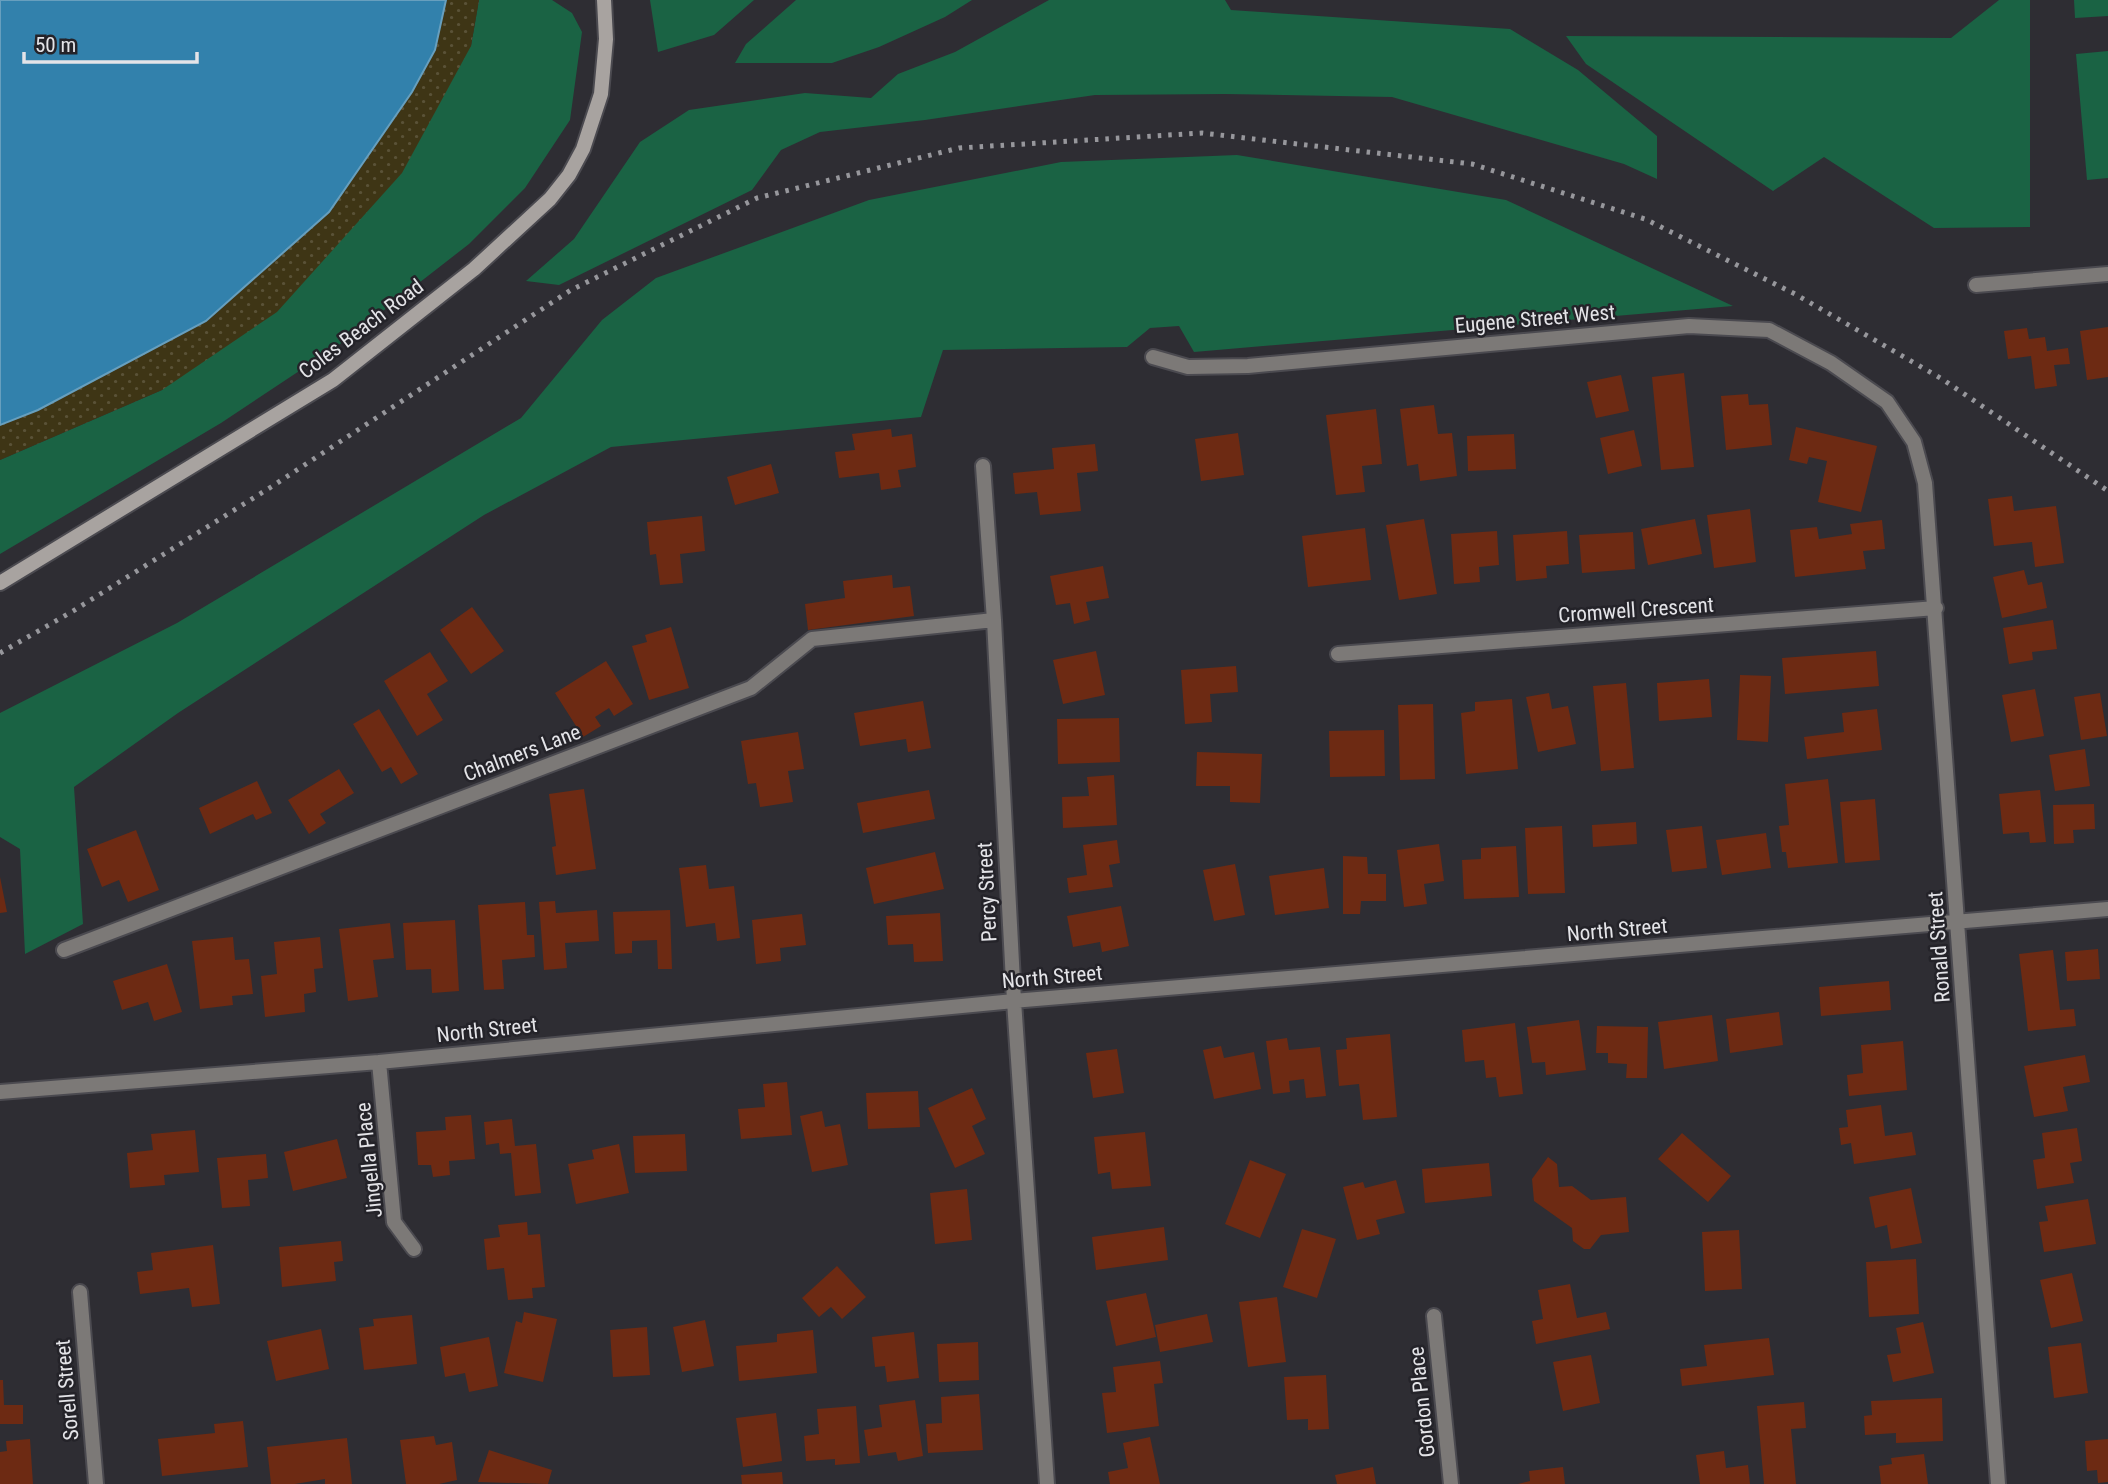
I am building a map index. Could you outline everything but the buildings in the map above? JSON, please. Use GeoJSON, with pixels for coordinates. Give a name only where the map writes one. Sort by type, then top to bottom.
{"type":"FeatureCollection","features":[{"type":"Feature","properties":{"kind":"street","name":"Coles Beach Road"},"geometry":{"type":"LineString","coordinates":[[0,583],[333,380],[474,269],[550,199],[569,175],[583,149],[601,94],[606,39],[604,0]]}},
{"type":"Feature","properties":{"kind":"street"},"geometry":{"type":"LineString","coordinates":[[1976,285],[2108,275]]}},
{"type":"Feature","properties":{"kind":"street","name":"Eugene Street West"},"geometry":{"type":"LineString","coordinates":[[1153,357],[1188,367],[1248,366],[1689,326],[1769,330],[1831,363],[1887,402],[1897,414]]}},
{"type":"Feature","properties":{"kind":"street","name":"Ronald Street"},"geometry":{"type":"LineString","coordinates":[[1897,414],[1914,442],[1925,483],[1998,1484]]}},
{"type":"Feature","properties":{"kind":"street","name":"Percy Street"},"geometry":{"type":"LineString","coordinates":[[983,466],[1014,1001],[1047,1484]]}},
{"type":"Feature","properties":{"kind":"street","name":"Cromwell Crescent"},"geometry":{"type":"LineString","coordinates":[[1338,654],[1936,608]]}},
{"type":"Feature","properties":{"kind":"street","name":"Chalmers Lane"},"geometry":{"type":"LineString","coordinates":[[64,950],[751,688],[812,639],[994,620]]}},
{"type":"Feature","properties":{"kind":"street","name":"North Street"},"geometry":{"type":"LineString","coordinates":[[0,1092],[379,1062],[1014,1001],[2108,909]]}},
{"type":"Feature","properties":{"kind":"street","name":"Jingella Place"},"geometry":{"type":"LineString","coordinates":[[379,1062],[394,1222],[414,1249]]}},
{"type":"Feature","properties":{"kind":"street","name":"Sorell Street"},"geometry":{"type":"LineString","coordinates":[[80,1292],[96,1484]]}},
{"type":"Feature","properties":{"kind":"street","name":"Gordon Place"},"geometry":{"type":"LineString","coordinates":[[1434,1316],[1451,1484]]}},
{"type":"Feature","properties":{"kind":"green space"},"geometry":{"type":"Polygon","coordinates":[[[479,0],[552,0],[572,13],[582,32],[570,120],[525,188],[469,244],[343,342],[221,423],[0,554],[0,460],[162,390],[471,46],[479,0]]]}},
{"type":"Feature","properties":{"kind":"green space"},"geometry":{"type":"Polygon","coordinates":[[[650,0],[754,0],[714,35],[658,52],[650,0]]]}},
{"type":"Feature","properties":{"kind":"green space"},"geometry":{"type":"Polygon","coordinates":[[[796,0],[972,0],[945,17],[879,47],[832,63],[735,63],[746,44],[796,0]]]}},
{"type":"Feature","properties":{"kind":"green space"},"geometry":{"type":"Polygon","coordinates":[[[1049,0],[1225,0],[1231,10],[1510,29],[1578,70],[1657,136],[1657,179],[1624,164],[1392,97],[1095,95],[925,120],[820,132],[781,150],[752,190],[559,285],[526,281],[574,239],[640,142],[689,110],[805,93],[871,98],[898,74],[955,52],[1049,0]]]}},
{"type":"Feature","properties":{"kind":"green space"},"geometry":{"type":"Polygon","coordinates":[[[1999,0],[2030,0],[2030,227],[1934,228],[1824,157],[1773,191],[1586,64],[1566,36],[1951,38],[1999,0]]]}},
{"type":"Feature","properties":{"kind":"green space"},"geometry":{"type":"Polygon","coordinates":[[[2074,0],[2108,0],[2108,16],[2075,18],[2074,0]]]}},
{"type":"Feature","properties":{"kind":"green space"},"geometry":{"type":"Polygon","coordinates":[[[2108,51],[2108,178],[2087,180],[2076,54],[2108,51]]]}},
{"type":"Feature","properties":{"kind":"green space"},"geometry":{"type":"Polygon","coordinates":[[[1237,155],[1506,200],[1733,306],[1194,352],[1179,326],[1150,328],[1127,347],[943,350],[921,417],[611,447],[484,515],[178,713],[74,787],[83,924],[25,954],[20,849],[0,837],[0,713],[177,623],[521,418],[602,320],[656,278],[869,200],[1061,162],[1237,155]]]}},
{"type":"Feature","properties":{"kind":"sand"},"geometry":{"type":"Polygon","coordinates":[[[254,0],[479,0],[471,46],[402,173],[277,312],[162,390],[0,460],[0,151],[254,0]]]}},
{"type":"Feature","properties":{"kind":"water"},"geometry":{"type":"Polygon","coordinates":[[[0,0],[446,0],[435,50],[412,92],[329,212],[206,321],[38,410],[0,425],[0,0]]]}},
{"type":"Feature","properties":{"kind":"railway"},"geometry":{"type":"LineString","coordinates":[[0,653],[73,611],[271,487],[571,290],[757,198],[959,148],[1202,133],[1472,164],[1645,219],[1795,294],[1942,379],[2108,491]]}}]}
